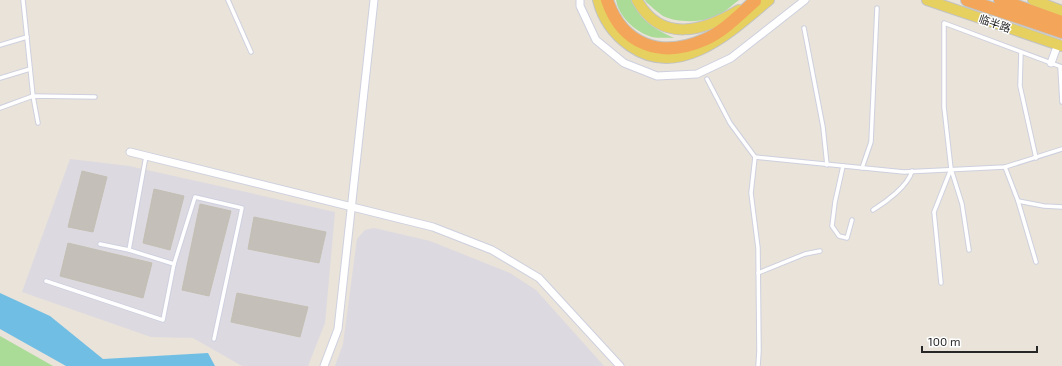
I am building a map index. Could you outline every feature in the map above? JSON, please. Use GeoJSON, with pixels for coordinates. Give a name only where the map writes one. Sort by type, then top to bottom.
{"type":"FeatureCollection","features":[{"type":"Feature","properties":{"kind":"highway"},"geometry":{"type":"LineString","coordinates":[[607,0],[618,24],[629,35],[641,43],[654,47],[671,48],[686,46],[704,40],[729,24],[756,0]]}},
{"type":"Feature","properties":{"kind":"highway"},"geometry":{"type":"LineString","coordinates":[[967,0],[1062,32]]}},
{"type":"Feature","properties":{"kind":"highway"},"geometry":{"type":"LineString","coordinates":[[1000,0],[1062,22]]}},
{"type":"Feature","properties":{"kind":"main road"},"geometry":{"type":"LineString","coordinates":[[598,0],[606,22],[613,33],[636,50],[649,57],[664,58],[678,57],[697,52],[717,42],[769,0]]}},
{"type":"Feature","properties":{"kind":"main road"},"geometry":{"type":"LineString","coordinates":[[637,0],[643,11],[653,21],[666,27],[683,30],[698,29],[728,17],[756,0]]}},
{"type":"Feature","properties":{"kind":"main road","name":"临半路"},"geometry":{"type":"LineString","coordinates":[[928,0],[940,2],[1060,45]]}},
{"type":"Feature","properties":{"kind":"main road"},"geometry":{"type":"LineString","coordinates":[[1037,1],[1062,11]]}},
{"type":"Feature","properties":{"kind":"street"},"geometry":{"type":"LineString","coordinates":[[324,366],[338,329],[374,0]]}},
{"type":"Feature","properties":{"kind":"street"},"geometry":{"type":"LineString","coordinates":[[580,0],[580,6],[596,40],[624,63],[657,76],[697,74],[731,58],[805,0]]}},
{"type":"Feature","properties":{"kind":"street"},"geometry":{"type":"LineString","coordinates":[[1051,63],[1060,45]]}},
{"type":"Feature","properties":{"kind":"street"},"geometry":{"type":"LineString","coordinates":[[130,152],[433,227],[492,250],[539,278],[620,366]]}},
{"type":"Feature","properties":{"kind":"lane"},"geometry":{"type":"LineString","coordinates":[[23,0],[33,96],[38,123]]}},
{"type":"Feature","properties":{"kind":"lane"},"geometry":{"type":"LineString","coordinates":[[228,0],[251,52]]}},
{"type":"Feature","properties":{"kind":"lane"},"geometry":{"type":"LineString","coordinates":[[862,168],[871,142],[877,8]]}},
{"type":"Feature","properties":{"kind":"lane"},"geometry":{"type":"LineString","coordinates":[[969,250],[962,204],[951,169],[944,107],[944,23],[1061,67],[1062,102]]}},
{"type":"Feature","properties":{"kind":"lane"},"geometry":{"type":"LineString","coordinates":[[804,28],[824,127],[827,165]]}},
{"type":"Feature","properties":{"kind":"lane"},"geometry":{"type":"LineString","coordinates":[[0,45],[26,37]]}},
{"type":"Feature","properties":{"kind":"lane"},"geometry":{"type":"LineString","coordinates":[[1021,52],[1020,86],[1036,158]]}},
{"type":"Feature","properties":{"kind":"lane"},"geometry":{"type":"LineString","coordinates":[[0,78],[30,69]]}},
{"type":"Feature","properties":{"kind":"lane"},"geometry":{"type":"LineString","coordinates":[[707,79],[730,123],[755,157],[750,193],[758,248],[758,366]]}},
{"type":"Feature","properties":{"kind":"lane"},"geometry":{"type":"LineString","coordinates":[[0,108],[33,96],[95,97]]}},
{"type":"Feature","properties":{"kind":"lane"},"geometry":{"type":"LineString","coordinates":[[755,157],[827,165],[912,171],[1005,167],[1062,149]]}},
{"type":"Feature","properties":{"kind":"lane"},"geometry":{"type":"LineString","coordinates":[[129,250],[146,156]]}},
{"type":"Feature","properties":{"kind":"lane"},"geometry":{"type":"LineString","coordinates":[[843,166],[835,202],[832,226],[839,236],[847,238],[852,220]]}},
{"type":"Feature","properties":{"kind":"lane"},"geometry":{"type":"LineString","coordinates":[[1005,167],[1018,201],[1036,262]]}},
{"type":"Feature","properties":{"kind":"lane"},"geometry":{"type":"LineString","coordinates":[[941,283],[934,212],[951,169]]}},
{"type":"Feature","properties":{"kind":"lane"},"geometry":{"type":"LineString","coordinates":[[873,210],[886,202],[906,183],[910,178],[912,171]]}},
{"type":"Feature","properties":{"kind":"lane"},"geometry":{"type":"LineString","coordinates":[[46,281],[163,320],[174,264],[195,198],[242,208],[214,339]]}},
{"type":"Feature","properties":{"kind":"lane"},"geometry":{"type":"LineString","coordinates":[[1018,201],[1044,206],[1062,207]]}},
{"type":"Feature","properties":{"kind":"lane"},"geometry":{"type":"LineString","coordinates":[[100,244],[129,250],[174,264]]}},
{"type":"Feature","properties":{"kind":"lane"},"geometry":{"type":"LineString","coordinates":[[758,273],[804,254],[820,251]]}},
{"type":"Feature","properties":{"kind":"shaded area"},"geometry":{"type":"Polygon","coordinates":[[[70,159],[129,166],[335,212],[325,323],[308,366],[242,366],[193,338],[151,337],[22,292],[70,159]]]}},
{"type":"Feature","properties":{"kind":"shaded area"},"geometry":{"type":"Polygon","coordinates":[[[374,228],[430,241],[510,273],[536,290],[604,366],[335,366],[343,344],[357,239],[365,230],[374,228]]]}},
{"type":"Feature","properties":{"kind":"green space"},"geometry":{"type":"Polygon","coordinates":[[[616,0],[632,0],[639,14],[649,24],[674,38],[652,37],[638,30],[628,22],[620,12],[616,0]]]}},
{"type":"Feature","properties":{"kind":"green space"},"geometry":{"type":"Polygon","coordinates":[[[645,0],[739,0],[724,12],[713,18],[688,21],[675,20],[663,16],[645,0]]]}},
{"type":"Feature","properties":{"kind":"green space"},"geometry":{"type":"Polygon","coordinates":[[[0,336],[53,366],[0,366],[0,336]]]}},
{"type":"Feature","properties":{"kind":"water"},"geometry":{"type":"Polygon","coordinates":[[[0,293],[50,316],[103,359],[208,353],[215,366],[66,366],[0,329],[0,293]]]}},
{"type":"Feature","properties":{"kind":"building"},"geometry":{"type":"Polygon","coordinates":[[[82,171],[107,177],[93,232],[68,227],[82,171]]]}},
{"type":"Feature","properties":{"kind":"building"},"geometry":{"type":"Polygon","coordinates":[[[154,189],[184,196],[170,250],[143,243],[154,189]]]}},
{"type":"Feature","properties":{"kind":"building"},"geometry":{"type":"Polygon","coordinates":[[[200,204],[231,211],[209,296],[182,290],[200,204]]]}},
{"type":"Feature","properties":{"kind":"building"},"geometry":{"type":"Polygon","coordinates":[[[254,217],[326,232],[319,263],[248,249],[254,217]]]}},
{"type":"Feature","properties":{"kind":"building"},"geometry":{"type":"Polygon","coordinates":[[[68,243],[152,263],[143,298],[60,276],[68,243]]]}},
{"type":"Feature","properties":{"kind":"building"},"geometry":{"type":"Polygon","coordinates":[[[237,293],[308,307],[300,337],[231,322],[237,293]]]}}]}
